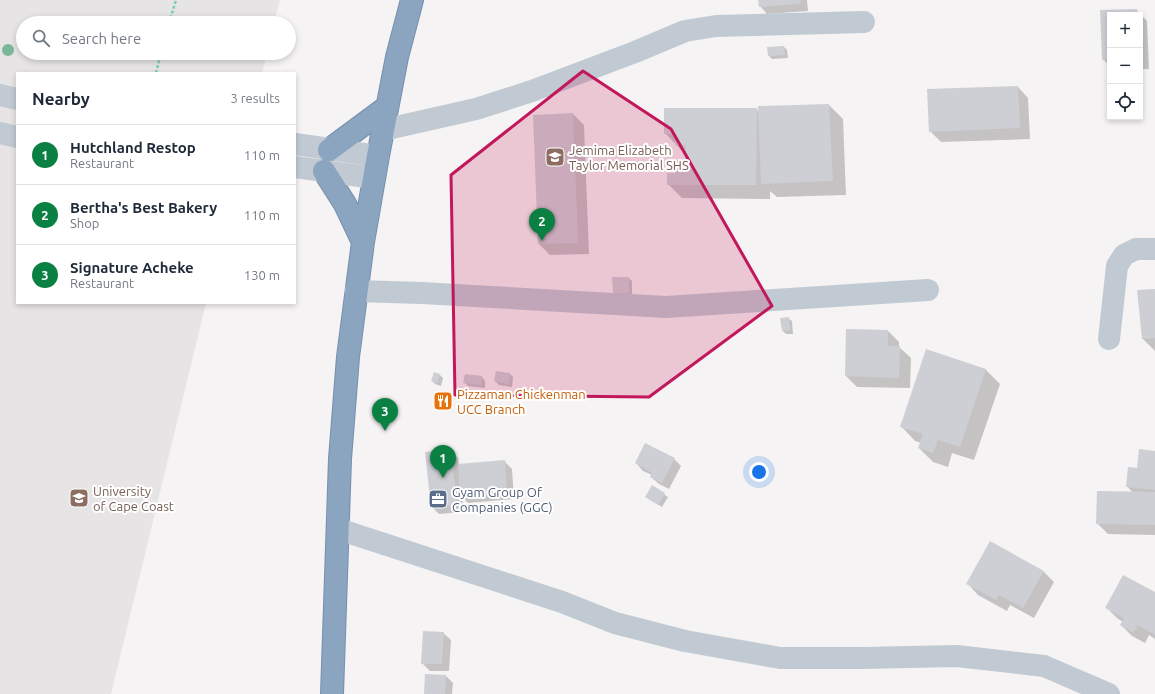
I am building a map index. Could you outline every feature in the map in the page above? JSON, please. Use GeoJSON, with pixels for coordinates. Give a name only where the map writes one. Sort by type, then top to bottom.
{"type":"FeatureCollection","features":[{"type":"Feature","properties":{"kind":"highway"},"geometry":{"type":"LineString","coordinates":[[332,694],[340,459],[348,357],[363,242],[374,178],[397,57],[412,0]]}},
{"type":"Feature","properties":{"kind":"highway"},"geometry":{"type":"LineString","coordinates":[[329,150],[387,107]]}},
{"type":"Feature","properties":{"kind":"highway"},"geometry":{"type":"LineString","coordinates":[[324,171],[345,204],[363,242]]}},
{"type":"Feature","properties":{"kind":"street"},"geometry":{"type":"LineString","coordinates":[[383,130],[476,109],[518,96],[636,52],[685,31],[716,26],[864,22]]}},
{"type":"Feature","properties":{"kind":"street"},"geometry":{"type":"LineString","coordinates":[[0,96],[16,99]]}},
{"type":"Feature","properties":{"kind":"street"},"geometry":{"type":"LineString","coordinates":[[0,133],[16,137]]}},
{"type":"Feature","properties":{"kind":"street"},"geometry":{"type":"LineString","coordinates":[[296,144],[378,156]]}},
{"type":"Feature","properties":{"kind":"street"},"geometry":{"type":"LineString","coordinates":[[296,167],[374,178]]}},
{"type":"Feature","properties":{"kind":"street"},"geometry":{"type":"LineString","coordinates":[[1109,339],[1117,266],[1124,255],[1136,249],[1155,249]]}},
{"type":"Feature","properties":{"kind":"street"},"geometry":{"type":"LineString","coordinates":[[356,291],[422,293],[666,307],[928,290]]}},
{"type":"Feature","properties":{"kind":"street"},"geometry":{"type":"LineString","coordinates":[[338,529],[562,602],[614,623],[685,641],[780,658],[957,656],[1044,666],[1109,694]]}},
{"type":"Feature","properties":{"kind":"path"},"geometry":{"type":"LineString","coordinates":[[172,16],[176,0]]}},
{"type":"Feature","properties":{"kind":"path"},"geometry":{"type":"LineString","coordinates":[[156,72],[159,60]]}},
{"type":"Feature","properties":{"kind":"highlighted area"},"geometry":{"type":"Polygon","coordinates":[[[583,71],[671,129],[772,306],[649,397],[455,395],[451,175],[583,71]]]}},
{"type":"Feature","properties":{"kind":"shaded area","name":"University of Cape Coast"},"geometry":{"type":"Polygon","coordinates":[[[0,0],[280,0],[276,16],[16,16],[16,60],[265,60],[262,72],[16,72],[16,304],[206,304],[111,694],[0,694],[0,0]]]}},
{"type":"Feature","properties":{"kind":"building"},"geometry":{"type":"Polygon","coordinates":[[[758,0],[800,0],[801,4],[759,7],[758,0]]]}},
{"type":"Feature","properties":{"kind":"building"},"geometry":{"type":"Polygon","coordinates":[[[1137,9],[1137,12],[1107,12],[1107,59],[1102,60],[1100,10],[1137,9]]]}},
{"type":"Feature","properties":{"kind":"building"},"geometry":{"type":"Polygon","coordinates":[[[784,46],[785,55],[768,56],[767,47],[784,46]]]}},
{"type":"Feature","properties":{"kind":"building"},"geometry":{"type":"Polygon","coordinates":[[[1018,86],[1020,128],[929,132],[927,89],[1018,86]]]}},
{"type":"Feature","properties":{"kind":"building"},"geometry":{"type":"Polygon","coordinates":[[[829,104],[833,181],[761,184],[758,106],[829,104]]]}},
{"type":"Feature","properties":{"kind":"building"},"geometry":{"type":"Polygon","coordinates":[[[664,108],[757,108],[756,185],[667,185],[667,173],[675,173],[675,160],[685,160],[686,145],[675,145],[675,134],[664,134],[664,108]]]}},
{"type":"Feature","properties":{"kind":"building"},"geometry":{"type":"Polygon","coordinates":[[[573,113],[578,243],[538,244],[533,115],[573,113]]]}},
{"type":"Feature","properties":{"kind":"building"},"geometry":{"type":"Polygon","coordinates":[[[612,277],[629,277],[629,293],[613,293],[612,277]]]}},
{"type":"Feature","properties":{"kind":"building"},"geometry":{"type":"Polygon","coordinates":[[[1155,289],[1155,338],[1142,339],[1137,290],[1155,289]]]}},
{"type":"Feature","properties":{"kind":"building"},"geometry":{"type":"Polygon","coordinates":[[[789,317],[790,330],[782,331],[780,318],[789,317]]]}},
{"type":"Feature","properties":{"kind":"building"},"geometry":{"type":"Polygon","coordinates":[[[846,329],[888,330],[888,346],[900,346],[899,378],[845,376],[846,329]]]}},
{"type":"Feature","properties":{"kind":"building"},"geometry":{"type":"Polygon","coordinates":[[[926,349],[986,369],[960,447],[938,440],[933,453],[918,448],[923,434],[900,427],[926,349]]]}},
{"type":"Feature","properties":{"kind":"building"},"geometry":{"type":"Polygon","coordinates":[[[496,371],[510,373],[509,384],[494,381],[496,371]]]}},
{"type":"Feature","properties":{"kind":"building"},"geometry":{"type":"Polygon","coordinates":[[[434,372],[440,374],[437,383],[431,381],[434,372]]]}},
{"type":"Feature","properties":{"kind":"building"},"geometry":{"type":"Polygon","coordinates":[[[465,374],[482,376],[481,385],[463,383],[465,374]]]}},
{"type":"Feature","properties":{"kind":"building"},"geometry":{"type":"Polygon","coordinates":[[[645,443],[675,458],[662,483],[650,477],[652,473],[635,463],[645,443]]]}},
{"type":"Feature","properties":{"kind":"building"},"geometry":{"type":"Polygon","coordinates":[[[451,449],[457,505],[431,508],[425,452],[451,449]]]}},
{"type":"Feature","properties":{"kind":"building"},"geometry":{"type":"Polygon","coordinates":[[[1139,449],[1155,451],[1155,490],[1126,487],[1128,467],[1137,468],[1139,449]]]}},
{"type":"Feature","properties":{"kind":"building"},"geometry":{"type":"Polygon","coordinates":[[[505,460],[507,492],[460,496],[458,464],[505,460]]]}},
{"type":"Feature","properties":{"kind":"building"},"geometry":{"type":"Polygon","coordinates":[[[652,485],[665,493],[658,505],[645,497],[652,485]]]}},
{"type":"Feature","properties":{"kind":"building"},"geometry":{"type":"Polygon","coordinates":[[[1097,491],[1155,492],[1155,525],[1096,524],[1097,491]]]}},
{"type":"Feature","properties":{"kind":"building"},"geometry":{"type":"Polygon","coordinates":[[[990,541],[1044,571],[1023,608],[999,595],[996,600],[966,584],[990,541]]]}},
{"type":"Feature","properties":{"kind":"building"},"geometry":{"type":"Polygon","coordinates":[[[1123,575],[1155,592],[1155,635],[1138,625],[1133,633],[1120,625],[1124,618],[1105,608],[1123,575]]]}},
{"type":"Feature","properties":{"kind":"building"},"geometry":{"type":"Polygon","coordinates":[[[423,631],[444,632],[442,664],[421,664],[423,631]]]}},
{"type":"Feature","properties":{"kind":"building"},"geometry":{"type":"Polygon","coordinates":[[[425,674],[446,675],[445,694],[424,694],[425,674]]]}},
{"type":"Feature","properties":{"kind":"place","name":"Jemima Elizabeth Taylor Memorial SHS"},"geometry":{"type":"Point","coordinates":[555,157]}},
{"type":"Feature","properties":{"kind":"place","name":"Bertha's Best Bakery"},"geometry":{"type":"Point","coordinates":[542,241]}},
{"type":"Feature","properties":{"kind":"place","name":"Pizzaman Chickenman UCC Branch"},"geometry":{"type":"Point","coordinates":[443,401]}},
{"type":"Feature","properties":{"kind":"place","name":"Signature Acheke"},"geometry":{"type":"Point","coordinates":[385,431]}},
{"type":"Feature","properties":{"kind":"place","name":"Hutchland Restop"},"geometry":{"type":"Point","coordinates":[443,478]}},
{"type":"Feature","properties":{"kind":"place","name":"University of Cape Coast"},"geometry":{"type":"Point","coordinates":[79,498]}},
{"type":"Feature","properties":{"kind":"place","name":"Gyam Group Of Companies (GGC)"},"geometry":{"type":"Point","coordinates":[438,499]}}]}
